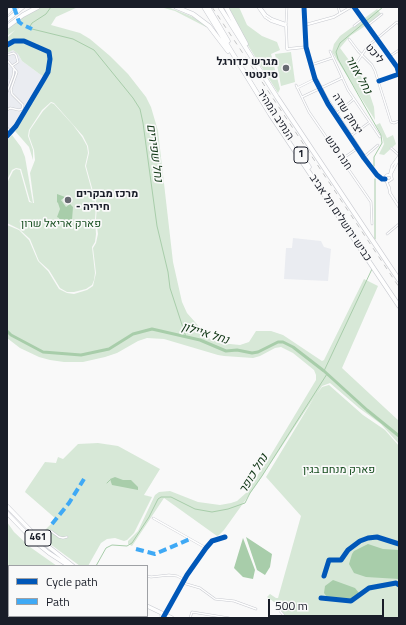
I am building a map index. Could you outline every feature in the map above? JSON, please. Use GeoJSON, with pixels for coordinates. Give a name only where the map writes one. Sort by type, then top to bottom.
{"type":"FeatureCollection","features":[{"type":"Feature","properties":{"kind":"highway"},"geometry":{"type":"LineString","coordinates":[[7,27],[23,15],[38,7]]}},
{"type":"Feature","properties":{"kind":"highway"},"geometry":{"type":"LineString","coordinates":[[176,7],[192,14],[209,26],[220,39],[252,85]]}},
{"type":"Feature","properties":{"kind":"highway","name":"כביש ירושלים תל אביב"},"geometry":{"type":"LineString","coordinates":[[204,7],[252,85],[399,306]]}},
{"type":"Feature","properties":{"kind":"highway","name":"הנתיב המהיר"},"geometry":{"type":"LineString","coordinates":[[208,7],[271,110],[399,301]]}},
{"type":"Feature","properties":{"kind":"highway","name":"כביש ירושלים תל אביב"},"geometry":{"type":"LineString","coordinates":[[220,7],[261,73],[399,280]]}},
{"type":"Feature","properties":{"kind":"highway"},"geometry":{"type":"LineString","coordinates":[[226,7],[261,73]]}},
{"type":"Feature","properties":{"kind":"main road"},"geometry":{"type":"LineString","coordinates":[[7,13],[13,7]]}},
{"type":"Feature","properties":{"kind":"main road"},"geometry":{"type":"LineString","coordinates":[[7,20],[19,7]]}},
{"type":"Feature","properties":{"kind":"main road"},"geometry":{"type":"LineString","coordinates":[[7,20],[23,7]]}},
{"type":"Feature","properties":{"kind":"main road","name":"461"},"geometry":{"type":"LineString","coordinates":[[7,506],[31,531],[48,553],[67,565]]}},
{"type":"Feature","properties":{"kind":"main road","name":"461"},"geometry":{"type":"LineString","coordinates":[[7,513],[39,541],[73,565]]}},
{"type":"Feature","properties":{"kind":"main road"},"geometry":{"type":"LineString","coordinates":[[31,531],[38,535],[43,535],[47,546]]}},
{"type":"Feature","properties":{"kind":"main road"},"geometry":{"type":"LineString","coordinates":[[148,608],[164,617],[172,618]]}},
{"type":"Feature","properties":{"kind":"street"},"geometry":{"type":"LineString","coordinates":[[259,7],[265,17],[271,21],[286,25]]}},
{"type":"Feature","properties":{"kind":"street"},"geometry":{"type":"LineString","coordinates":[[287,7],[287,49],[306,47]]}},
{"type":"Feature","properties":{"kind":"street"},"geometry":{"type":"LineString","coordinates":[[304,7],[305,25],[323,21],[340,14],[351,7]]}},
{"type":"Feature","properties":{"kind":"street"},"geometry":{"type":"LineString","coordinates":[[338,7],[340,14]]}},
{"type":"Feature","properties":{"kind":"street"},"geometry":{"type":"LineString","coordinates":[[354,7],[397,67],[399,74],[379,81]]}},
{"type":"Feature","properties":{"kind":"street"},"geometry":{"type":"LineString","coordinates":[[367,25],[382,14]]}},
{"type":"Feature","properties":{"kind":"street"},"geometry":{"type":"LineString","coordinates":[[354,26],[363,19]]}},
{"type":"Feature","properties":{"kind":"street"},"geometry":{"type":"LineString","coordinates":[[356,67],[368,46],[398,23]]}},
{"type":"Feature","properties":{"kind":"street","name":"יצחק שדה"},"geometry":{"type":"LineString","coordinates":[[305,25],[306,47],[311,66],[320,88],[352,135],[358,147]]}},
{"type":"Feature","properties":{"kind":"street","name":"ליכט"},"geometry":{"type":"LineString","coordinates":[[349,39],[372,65],[379,81],[391,121],[394,124],[399,121]]}},
{"type":"Feature","properties":{"kind":"street"},"geometry":{"type":"LineString","coordinates":[[7,46],[14,41],[24,41],[48,52],[50,55],[50,64],[46,75],[11,132],[7,136]]}},
{"type":"Feature","properties":{"kind":"street"},"geometry":{"type":"LineString","coordinates":[[390,56],[399,50]]}},
{"type":"Feature","properties":{"kind":"street"},"geometry":{"type":"LineString","coordinates":[[330,51],[342,78],[354,99],[380,137]]}},
{"type":"Feature","properties":{"kind":"street"},"geometry":{"type":"LineString","coordinates":[[7,55],[14,53],[16,55],[18,62],[12,66]]}},
{"type":"Feature","properties":{"kind":"street"},"geometry":{"type":"LineString","coordinates":[[311,66],[333,58]]}},
{"type":"Feature","properties":{"kind":"street"},"geometry":{"type":"LineString","coordinates":[[7,60],[17,74],[11,89],[12,94],[21,102],[23,106],[19,110],[10,108],[7,110]]}},
{"type":"Feature","properties":{"kind":"street"},"geometry":{"type":"LineString","coordinates":[[7,92],[14,74],[12,66]]}},
{"type":"Feature","properties":{"kind":"street"},"geometry":{"type":"LineString","coordinates":[[7,68],[7,79]]}},
{"type":"Feature","properties":{"kind":"street","name":"יצחק שדה"},"geometry":{"type":"LineString","coordinates":[[314,73],[315,79],[328,104],[368,162],[381,178],[386,180]]}},
{"type":"Feature","properties":{"kind":"street"},"geometry":{"type":"LineString","coordinates":[[302,97],[342,78]]}},
{"type":"Feature","properties":{"kind":"street"},"geometry":{"type":"LineString","coordinates":[[297,88],[315,79]]}},
{"type":"Feature","properties":{"kind":"street","name":"חנה סנש"},"geometry":{"type":"LineString","coordinates":[[296,85],[309,112],[371,202],[372,224]]}},
{"type":"Feature","properties":{"kind":"street"},"geometry":{"type":"LineString","coordinates":[[337,113],[354,99]]}},
{"type":"Feature","properties":{"kind":"street"},"geometry":{"type":"LineString","coordinates":[[352,135],[370,122]]}},
{"type":"Feature","properties":{"kind":"street"},"geometry":{"type":"LineString","coordinates":[[7,130],[11,132]]}},
{"type":"Feature","properties":{"kind":"street"},"geometry":{"type":"LineString","coordinates":[[365,157],[378,145]]}},
{"type":"Feature","properties":{"kind":"street"},"geometry":{"type":"LineString","coordinates":[[342,159],[358,147]]}},
{"type":"Feature","properties":{"kind":"street"},"geometry":{"type":"LineString","coordinates":[[386,180],[392,178],[390,175],[399,156],[391,148]]}},
{"type":"Feature","properties":{"kind":"street"},"geometry":{"type":"LineString","coordinates":[[390,175],[387,175],[386,180],[390,193],[399,207]]}},
{"type":"Feature","properties":{"kind":"street"},"geometry":{"type":"LineString","coordinates":[[387,234],[399,224]]}},
{"type":"Feature","properties":{"kind":"street"},"geometry":{"type":"LineString","coordinates":[[153,518],[206,548]]}},
{"type":"Feature","properties":{"kind":"street"},"geometry":{"type":"LineString","coordinates":[[39,541],[48,531],[59,537],[67,537]]}},
{"type":"Feature","properties":{"kind":"street"},"geometry":{"type":"LineString","coordinates":[[164,617],[183,583],[206,548],[212,541],[225,537]]}},
{"type":"Feature","properties":{"kind":"street"},"geometry":{"type":"LineString","coordinates":[[148,576],[169,575],[185,580]]}},
{"type":"Feature","properties":{"kind":"street"},"geometry":{"type":"LineString","coordinates":[[183,583],[200,588],[215,599],[234,600],[256,609]]}},
{"type":"Feature","properties":{"kind":"street"},"geometry":{"type":"LineString","coordinates":[[280,611],[286,618]]}},
{"type":"Feature","properties":{"kind":"street"},"geometry":{"type":"LineString","coordinates":[[190,618],[192,612],[229,618]]}},
{"type":"Feature","properties":{"kind":"shaded area"},"geometry":{"type":"Polygon","coordinates":[[[13,50],[18,54],[22,61],[45,78],[15,131],[7,141],[7,53],[13,50]]]}},
{"type":"Feature","properties":{"kind":"shaded area"},"geometry":{"type":"Polygon","coordinates":[[[57,194],[65,197],[61,200],[66,207],[70,204],[73,207],[72,220],[60,221],[57,217],[60,209],[57,202],[57,194]]]}},
{"type":"Feature","properties":{"kind":"shaded area"},"geometry":{"type":"Polygon","coordinates":[[[293,238],[321,241],[324,247],[331,249],[328,281],[284,279],[286,248],[292,248],[293,238]]]}},
{"type":"Feature","properties":{"kind":"shaded area"},"geometry":{"type":"Polygon","coordinates":[[[115,477],[123,480],[131,480],[138,487],[138,490],[112,485],[110,479],[115,477]]]}},
{"type":"Feature","properties":{"kind":"shaded area"},"geometry":{"type":"Polygon","coordinates":[[[246,537],[272,554],[270,567],[265,575],[257,570],[246,537]]]}},
{"type":"Feature","properties":{"kind":"shaded area"},"geometry":{"type":"Polygon","coordinates":[[[243,538],[255,570],[253,579],[243,577],[234,568],[243,538]]]}},
{"type":"Feature","properties":{"kind":"shaded area"},"geometry":{"type":"Polygon","coordinates":[[[368,544],[383,549],[399,550],[399,579],[366,577],[354,573],[349,564],[352,554],[354,551],[368,544]]]}},
{"type":"Feature","properties":{"kind":"shaded area"},"geometry":{"type":"Polygon","coordinates":[[[333,580],[355,588],[359,593],[351,599],[327,597],[324,593],[325,586],[333,580]]]}},
{"type":"Feature","properties":{"kind":"green space","name":"פארק מנחם בגין"},"geometry":{"type":"Polygon","coordinates":[[[41,7],[78,7],[56,17],[51,25],[80,33],[90,39],[128,74],[146,97],[151,107],[158,131],[173,262],[182,302],[187,313],[210,339],[220,343],[240,345],[249,342],[256,331],[271,331],[283,335],[322,361],[324,360],[364,279],[378,286],[342,368],[399,421],[399,444],[381,424],[359,408],[330,383],[322,386],[317,394],[322,387],[329,385],[363,415],[385,430],[399,446],[399,618],[288,618],[281,610],[276,608],[277,604],[267,597],[270,594],[278,598],[301,516],[266,477],[315,396],[257,484],[219,535],[217,536],[164,498],[132,546],[128,544],[128,541],[138,531],[155,495],[159,492],[170,491],[198,502],[220,505],[237,501],[246,493],[316,380],[314,370],[293,353],[281,347],[275,348],[253,358],[224,356],[164,339],[147,338],[138,341],[117,353],[105,357],[83,362],[64,362],[39,357],[20,348],[7,338],[7,225],[19,230],[29,240],[38,261],[48,271],[59,289],[67,293],[74,294],[87,290],[93,286],[96,273],[93,248],[98,234],[96,219],[97,206],[86,166],[89,153],[88,146],[83,136],[54,103],[51,102],[42,110],[29,130],[28,136],[33,150],[33,160],[29,147],[15,131],[45,78],[22,61],[18,54],[13,50],[7,53],[7,38],[15,30],[7,36],[7,29],[20,19],[41,7]]]}},
{"type":"Feature","properties":{"kind":"green space"},"geometry":{"type":"Polygon","coordinates":[[[146,7],[168,7],[193,17],[207,26],[206,27],[175,11],[164,8],[146,7]]]}},
{"type":"Feature","properties":{"kind":"green space"},"geometry":{"type":"Polygon","coordinates":[[[228,7],[239,7],[247,25],[262,36],[277,42],[280,50],[271,54],[280,89],[278,93],[242,36],[228,7]]]}},
{"type":"Feature","properties":{"kind":"green space"},"geometry":{"type":"Polygon","coordinates":[[[377,9],[382,15],[350,36],[340,48],[366,83],[374,107],[375,120],[332,52],[334,44],[340,36],[377,9]]]}},
{"type":"Feature","properties":{"kind":"green space","name":"מגרש כדורגל סינטטי"},"geometry":{"type":"Polygon","coordinates":[[[291,52],[295,82],[281,86],[275,54],[291,52]]]}},
{"type":"Feature","properties":{"kind":"green space","name":"פארק אריאל שרון"},"geometry":{"type":"Polygon","coordinates":[[[51,103],[54,104],[73,125],[87,146],[88,153],[85,166],[96,206],[96,234],[95,242],[92,247],[95,273],[94,280],[92,285],[86,289],[74,292],[67,292],[60,288],[49,270],[39,261],[30,239],[19,229],[7,223],[7,183],[13,171],[16,169],[20,170],[29,202],[34,203],[30,173],[35,160],[34,150],[29,136],[30,130],[43,111],[51,103]]]}},
{"type":"Feature","properties":{"kind":"green space"},"geometry":{"type":"Polygon","coordinates":[[[380,123],[387,138],[393,135],[396,144],[384,155],[379,154],[384,144],[382,136],[376,125],[380,123]]]}},
{"type":"Feature","properties":{"kind":"green space"},"geometry":{"type":"Polygon","coordinates":[[[12,135],[21,147],[25,157],[33,203],[30,201],[21,169],[16,168],[12,170],[7,180],[7,141],[12,135]]]}},
{"type":"Feature","properties":{"kind":"green space"},"geometry":{"type":"Polygon","coordinates":[[[98,443],[118,446],[160,469],[144,495],[152,497],[134,533],[124,541],[115,538],[107,539],[101,543],[89,565],[79,565],[36,532],[43,532],[56,519],[25,492],[45,462],[56,463],[58,457],[63,459],[78,444],[98,443]]]}},
{"type":"Feature","properties":{"kind":"green space"},"geometry":{"type":"Polygon","coordinates":[[[7,522],[14,532],[30,547],[56,565],[8,565],[8,617],[36,617],[7,618],[7,522]]]}},
{"type":"Feature","properties":{"kind":"waterway"},"geometry":{"type":"LineString","coordinates":[[29,28],[32,23],[46,14],[51,7]]}},
{"type":"Feature","properties":{"kind":"waterway","name":"נחל אזור"},"geometry":{"type":"LineString","coordinates":[[374,166],[374,157],[382,143],[381,135],[338,59],[336,52],[340,43],[383,7]]}},
{"type":"Feature","properties":{"kind":"waterway","name":"נחל שפירים"},"geometry":{"type":"LineString","coordinates":[[32,29],[73,39],[94,50],[133,98],[140,109],[157,226],[168,272],[170,288],[186,337]]}},
{"type":"Feature","properties":{"kind":"waterway","name":"נחל אזור"},"geometry":{"type":"LineString","coordinates":[[375,179],[375,239]]}},
{"type":"Feature","properties":{"kind":"waterway","name":"נחל אזור"},"geometry":{"type":"LineString","coordinates":[[324,371],[372,269]]}},
{"type":"Feature","properties":{"kind":"waterway","name":"נחל איילון"},"geometry":{"type":"LineString","coordinates":[[7,331],[11,335],[43,352],[81,355],[109,349],[133,334],[152,329],[200,340],[226,351],[237,350],[252,353],[258,352],[278,342],[283,342],[293,347],[324,371],[367,410],[399,436]]}},
{"type":"Feature","properties":{"kind":"waterway","name":"נחל כופר"},"geometry":{"type":"LineString","coordinates":[[97,565],[106,548],[112,545],[127,546],[132,543],[149,517],[158,499],[161,497],[171,497],[195,509],[212,512],[228,509],[245,503],[327,374]]}},
{"type":"Feature","properties":{"kind":"waterway"},"geometry":{"type":"LineString","coordinates":[[107,483],[110,480]]}},
{"type":"Feature","properties":{"kind":"railway"},"geometry":{"type":"LineString","coordinates":[[212,7],[399,287]]}},
{"type":"Feature","properties":{"kind":"marked path"},"geometry":{"type":"LineString","coordinates":[[14,7],[19,22],[32,29]]}},
{"type":"Feature","properties":{"kind":"marked path"},"geometry":{"type":"LineString","coordinates":[[52,524],[69,503],[84,479]]}},
{"type":"Feature","properties":{"kind":"marked path"},"geometry":{"type":"LineString","coordinates":[[136,549],[155,554],[190,539]]}},
{"type":"Feature","properties":{"kind":"cycle path"},"geometry":{"type":"LineString","coordinates":[[304,7],[306,47],[315,79],[328,104],[364,158],[377,175],[382,179],[385,179]]}},
{"type":"Feature","properties":{"kind":"cycle path"},"geometry":{"type":"LineString","coordinates":[[354,7],[397,67],[399,74],[379,81]]}},
{"type":"Feature","properties":{"kind":"cycle path"},"geometry":{"type":"LineString","coordinates":[[7,45],[14,41],[24,41],[49,52],[50,59],[48,72],[16,126],[7,136]]}},
{"type":"Feature","properties":{"kind":"cycle path"},"geometry":{"type":"LineString","coordinates":[[163,618],[187,575],[206,548],[212,541],[225,537]]}},
{"type":"Feature","properties":{"kind":"cycle path"},"geometry":{"type":"LineString","coordinates":[[324,576],[329,560],[341,560],[348,550],[360,541],[377,537],[399,544]]}},
{"type":"Feature","properties":{"kind":"cycle path"},"geometry":{"type":"LineString","coordinates":[[321,598],[351,601],[369,588],[396,583],[399,585]]}},
{"type":"Feature","properties":{"kind":"place","name":"מגרש כדורגל סינטטי"},"geometry":{"type":"Point","coordinates":[286,68]}},
{"type":"Feature","properties":{"kind":"place","name":"מרכז מבקרים - חיריה"},"geometry":{"type":"Point","coordinates":[68,200]}}]}
